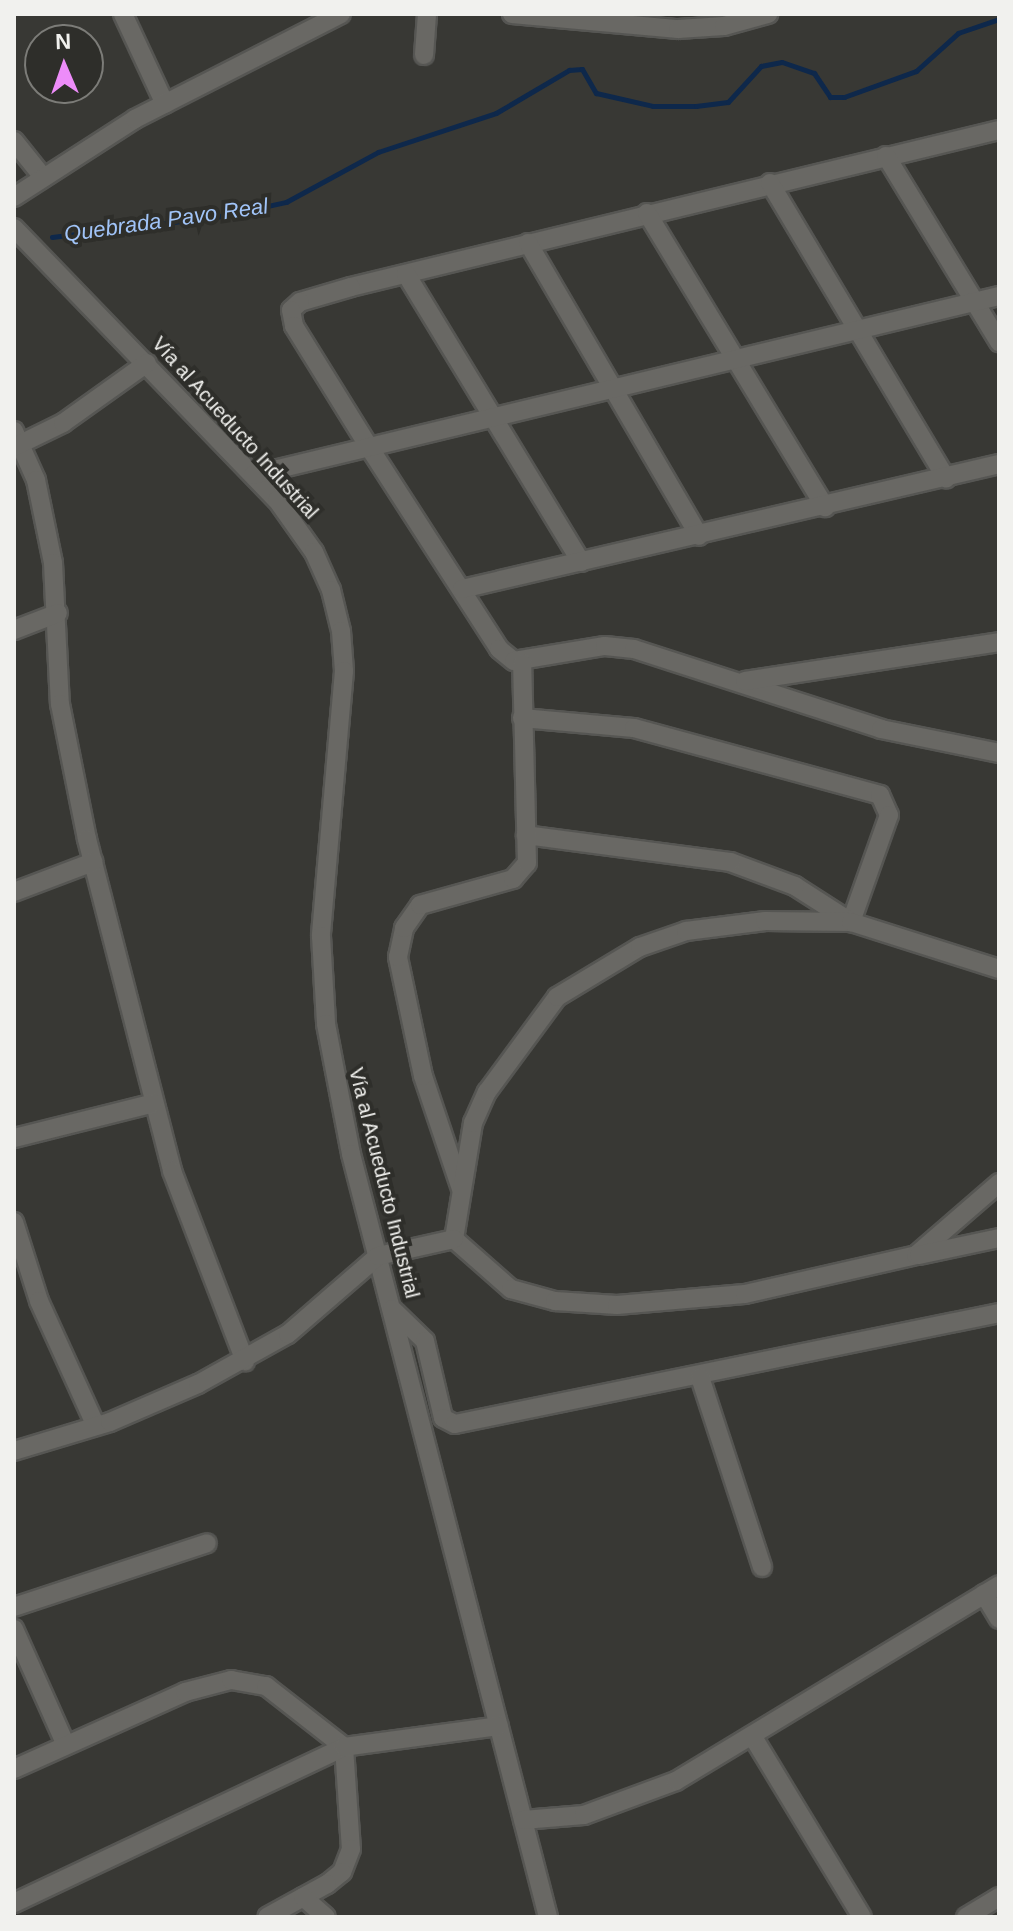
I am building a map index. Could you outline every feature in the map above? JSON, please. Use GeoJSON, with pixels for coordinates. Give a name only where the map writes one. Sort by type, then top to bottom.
{"type":"FeatureCollection","features":[{"type":"Feature","properties":{"kind":"street"},"geometry":{"type":"LineString","coordinates":[[123,14],[165,104]]}},
{"type":"Feature","properties":{"kind":"street"},"geometry":{"type":"LineString","coordinates":[[14,197],[165,104],[341,14]]}},
{"type":"Feature","properties":{"kind":"street"},"geometry":{"type":"LineString","coordinates":[[424,55],[427,14]]}},
{"type":"Feature","properties":{"kind":"street"},"geometry":{"type":"LineString","coordinates":[[512,14],[678,29],[724,26],[768,14]]}},
{"type":"Feature","properties":{"kind":"street"},"geometry":{"type":"LineString","coordinates":[[999,130],[770,183],[406,274],[300,302],[291,310],[294,326],[499,649],[522,663],[616,647],[742,682],[881,729],[999,753]]}},
{"type":"Feature","properties":{"kind":"street"},"geometry":{"type":"LineString","coordinates":[[14,141],[43,177]]}},
{"type":"Feature","properties":{"kind":"street"},"geometry":{"type":"LineString","coordinates":[[886,156],[999,342]]}},
{"type":"Feature","properties":{"kind":"street"},"geometry":{"type":"LineString","coordinates":[[770,183],[854,331],[946,478]]}},
{"type":"Feature","properties":{"kind":"street"},"geometry":{"type":"LineString","coordinates":[[647,213],[733,360],[825,507]]}},
{"type":"Feature","properties":{"kind":"street","name":"Vía al Acueducto Industrial"},"geometry":{"type":"LineString","coordinates":[[14,228],[253,475],[314,552],[341,631],[343,698],[322,911],[322,974],[342,1113],[545,1914]]}},
{"type":"Feature","properties":{"kind":"street"},"geometry":{"type":"LineString","coordinates":[[528,243],[699,536]]}},
{"type":"Feature","properties":{"kind":"street"},"geometry":{"type":"LineString","coordinates":[[406,274],[581,562]]}},
{"type":"Feature","properties":{"kind":"street"},"geometry":{"type":"LineString","coordinates":[[253,475],[999,296]]}},
{"type":"Feature","properties":{"kind":"street"},"geometry":{"type":"LineString","coordinates":[[147,363],[63,423],[16,441],[39,493],[58,613],[60,704],[93,862],[154,1103],[199,1251],[245,1361]]}},
{"type":"Feature","properties":{"kind":"street"},"geometry":{"type":"LineString","coordinates":[[462,589],[825,507],[999,464]]}},
{"type":"Feature","properties":{"kind":"street"},"geometry":{"type":"LineString","coordinates":[[14,630],[58,613]]}},
{"type":"Feature","properties":{"kind":"street"},"geometry":{"type":"LineString","coordinates":[[742,682],[999,642]]}},
{"type":"Feature","properties":{"kind":"street"},"geometry":{"type":"LineString","coordinates":[[463,1195],[423,1076],[398,957],[404,928],[420,905],[523,872],[526,835],[522,663]]}},
{"type":"Feature","properties":{"kind":"street"},"geometry":{"type":"LineString","coordinates":[[522,718],[634,728],[880,795],[889,815],[851,922]]}},
{"type":"Feature","properties":{"kind":"street"},"geometry":{"type":"LineString","coordinates":[[526,835],[730,862],[795,886],[851,922],[999,969]]}},
{"type":"Feature","properties":{"kind":"street"},"geometry":{"type":"LineString","coordinates":[[14,892],[93,862]]}},
{"type":"Feature","properties":{"kind":"street"},"geometry":{"type":"LineString","coordinates":[[454,1239],[473,1123],[487,1092],[557,997],[589,974],[686,931],[765,921],[851,922]]}},
{"type":"Feature","properties":{"kind":"street"},"geometry":{"type":"LineString","coordinates":[[14,1138],[154,1103]]}},
{"type":"Feature","properties":{"kind":"street"},"geometry":{"type":"LineString","coordinates":[[916,1255],[999,1183]]}},
{"type":"Feature","properties":{"kind":"street"},"geometry":{"type":"LineString","coordinates":[[14,1222],[39,1301],[96,1426]]}},
{"type":"Feature","properties":{"kind":"street"},"geometry":{"type":"LineString","coordinates":[[454,1239],[511,1289],[555,1301],[617,1305],[745,1294],[999,1238]]}},
{"type":"Feature","properties":{"kind":"street"},"geometry":{"type":"LineString","coordinates":[[14,1451],[96,1426],[245,1361],[309,1318],[378,1256],[454,1239]]}},
{"type":"Feature","properties":{"kind":"street"},"geometry":{"type":"LineString","coordinates":[[392,1309],[425,1341],[439,1406],[448,1423],[700,1377],[999,1313]]}},
{"type":"Feature","properties":{"kind":"street"},"geometry":{"type":"LineString","coordinates":[[700,1377],[762,1567]]}},
{"type":"Feature","properties":{"kind":"street"},"geometry":{"type":"LineString","coordinates":[[14,1607],[207,1543]]}},
{"type":"Feature","properties":{"kind":"street"},"geometry":{"type":"LineString","coordinates":[[523,1820],[606,1809],[676,1781],[992,1590],[999,1619]]}},
{"type":"Feature","properties":{"kind":"street"},"geometry":{"type":"LineString","coordinates":[[14,1629],[65,1743]]}},
{"type":"Feature","properties":{"kind":"street"},"geometry":{"type":"LineString","coordinates":[[14,1769],[65,1743],[185,1692],[241,1679],[266,1686],[300,1708],[344,1747],[348,1862],[327,1884],[267,1917]]}},
{"type":"Feature","properties":{"kind":"street"},"geometry":{"type":"LineString","coordinates":[[14,1903],[344,1747],[499,1726]]}},
{"type":"Feature","properties":{"kind":"street"},"geometry":{"type":"LineString","coordinates":[[753,1737],[862,1917]]}},
{"type":"Feature","properties":{"kind":"street"},"geometry":{"type":"LineString","coordinates":[[303,1897],[310,1917]]}},
{"type":"Feature","properties":{"kind":"street"},"geometry":{"type":"LineString","coordinates":[[303,1897],[326,1917]]}},
{"type":"Feature","properties":{"kind":"street"},"geometry":{"type":"LineString","coordinates":[[966,1917],[999,1897]]}},
{"type":"Feature","properties":{"kind":"waterway","name":"Quebrada Pavo Real"},"geometry":{"type":"LineString","coordinates":[[52,237],[216,217],[286,202],[378,152],[496,113],[569,70],[582,69],[596,93],[653,106],[696,106],[728,102],[761,66],[782,62],[814,73],[830,97],[844,97],[916,71],[958,33],[999,19]]}}]}
